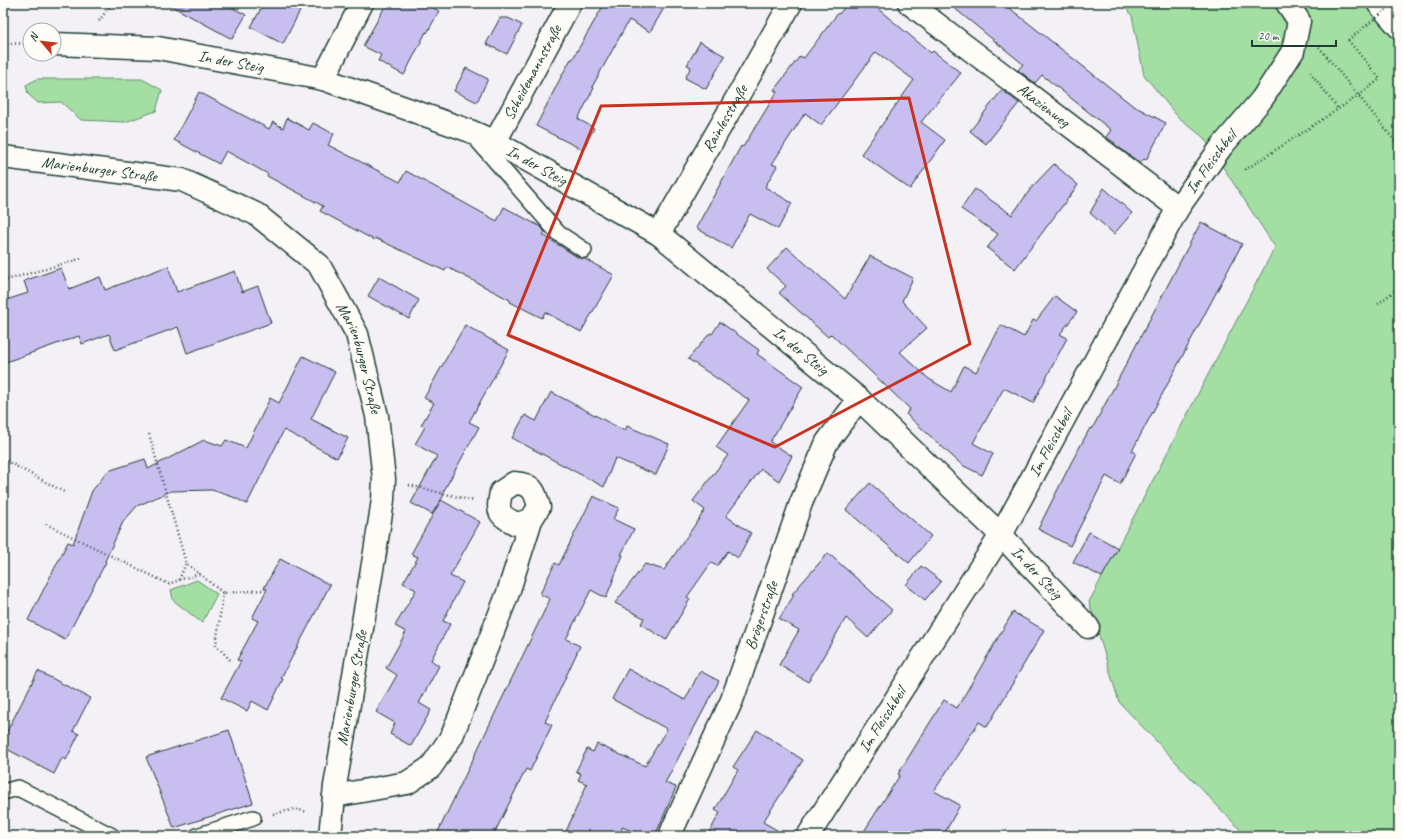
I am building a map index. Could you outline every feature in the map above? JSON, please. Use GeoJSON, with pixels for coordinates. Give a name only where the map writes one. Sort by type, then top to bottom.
{"type":"FeatureCollection","features":[{"type":"Feature","properties":{"kind":"street"},"geometry":{"type":"LineString","coordinates":[[323,79],[362,3]]}},
{"type":"Feature","properties":{"kind":"street","name":"Scheidemannstraße"},"geometry":{"type":"LineString","coordinates":[[495,142],[570,3]]}},
{"type":"Feature","properties":{"kind":"street","name":"Rainlesstraße"},"geometry":{"type":"LineString","coordinates":[[659,234],[791,3]]}},
{"type":"Feature","properties":{"kind":"street","name":"Akazienweg"},"geometry":{"type":"LineString","coordinates":[[909,3],[1178,208]]}},
{"type":"Feature","properties":{"kind":"street"},"geometry":{"type":"LineString","coordinates":[[1287,3],[1300,21]]}},
{"type":"Feature","properties":{"kind":"street"},"geometry":{"type":"LineString","coordinates":[[1378,3],[1399,27]]}},
{"type":"Feature","properties":{"kind":"street","name":"Im Fleischbeil"},"geometry":{"type":"LineString","coordinates":[[808,836],[1001,535],[1178,208],[1222,146],[1262,99],[1293,51],[1300,21]]}},
{"type":"Feature","properties":{"kind":"street","name":"In der Steig"},"geometry":{"type":"LineString","coordinates":[[62,44],[158,48],[323,79],[470,131],[495,142],[659,234],[859,399],[1001,535],[1088,627]]}},
{"type":"Feature","properties":{"kind":"street","name":"Marienburger Straße"},"geometry":{"type":"LineString","coordinates":[[3,157],[182,180],[256,214],[319,265],[356,334],[376,416],[384,479],[383,500],[332,816]]}},
{"type":"Feature","properties":{"kind":"street","name":"Brögerstraße"},"geometry":{"type":"LineString","coordinates":[[670,836],[732,700],[801,504],[827,442],[859,399]]}},
{"type":"Feature","properties":{"kind":"street"},"geometry":{"type":"LineString","coordinates":[[332,816],[407,783],[431,767],[452,736],[508,593],[531,520],[539,507],[536,494],[526,484],[514,483],[502,492],[498,506],[502,516],[516,524],[531,520]]}},
{"type":"Feature","properties":{"kind":"lane","name":"In der Steig"},"geometry":{"type":"LineString","coordinates":[[470,131],[558,233],[584,250]]}},
{"type":"Feature","properties":{"kind":"lane"},"geometry":{"type":"LineString","coordinates":[[3,792],[18,788],[112,836]]}},
{"type":"Feature","properties":{"kind":"lane"},"geometry":{"type":"LineString","coordinates":[[197,836],[253,818]]}},
{"type":"Feature","properties":{"kind":"path"},"geometry":{"type":"LineString","coordinates":[[1245,170],[1358,96],[1380,79],[1348,40],[1394,3]]}},
{"type":"Feature","properties":{"kind":"path"},"geometry":{"type":"LineString","coordinates":[[1300,21],[1399,146]]}},
{"type":"Feature","properties":{"kind":"path"},"geometry":{"type":"LineString","coordinates":[[3,44],[22,43]]}},
{"type":"Feature","properties":{"kind":"path"},"geometry":{"type":"LineString","coordinates":[[1293,51],[1338,109]]}},
{"type":"Feature","properties":{"kind":"path"},"geometry":{"type":"LineString","coordinates":[[3,281],[84,258]]}},
{"type":"Feature","properties":{"kind":"path"},"geometry":{"type":"LineString","coordinates":[[1378,304],[1399,287]]}},
{"type":"Feature","properties":{"kind":"path"},"geometry":{"type":"LineString","coordinates":[[149,434],[186,563],[224,593],[263,590]]}},
{"type":"Feature","properties":{"kind":"path"},"geometry":{"type":"LineString","coordinates":[[3,459],[66,493]]}},
{"type":"Feature","properties":{"kind":"path"},"geometry":{"type":"LineString","coordinates":[[384,479],[498,506]]}},
{"type":"Feature","properties":{"kind":"path"},"geometry":{"type":"LineString","coordinates":[[46,524],[169,584],[199,574]]}},
{"type":"Feature","properties":{"kind":"path"},"geometry":{"type":"LineString","coordinates":[[179,580],[186,563]]}},
{"type":"Feature","properties":{"kind":"path"},"geometry":{"type":"LineString","coordinates":[[224,593],[216,645],[232,662]]}},
{"type":"Feature","properties":{"kind":"path"},"geometry":{"type":"LineString","coordinates":[[253,818],[295,809],[332,816]]}},
{"type":"Feature","properties":{"kind":"highlighted area"},"geometry":{"type":"Polygon","coordinates":[[[909,98],[970,344],[775,447],[508,335],[601,106],[909,98]]]}},
{"type":"Feature","properties":{"kind":"green space"},"geometry":{"type":"Polygon","coordinates":[[[1122,3],[1399,3],[1399,836],[1246,836],[1119,702],[1089,602],[1275,247],[1204,138],[1177,116],[1144,75],[1132,16],[1122,3]]]}},
{"type":"Feature","properties":{"kind":"green space"},"geometry":{"type":"Polygon","coordinates":[[[37,79],[142,79],[162,90],[156,111],[125,122],[81,120],[61,102],[38,103],[28,94],[26,85],[37,79]]]}},
{"type":"Feature","properties":{"kind":"green space"},"geometry":{"type":"Polygon","coordinates":[[[197,580],[217,594],[202,623],[173,600],[171,590],[197,580]]]}},
{"type":"Feature","properties":{"kind":"building"},"geometry":{"type":"Polygon","coordinates":[[[166,3],[224,3],[246,15],[232,39],[166,3]]]}},
{"type":"Feature","properties":{"kind":"building"},"geometry":{"type":"Polygon","coordinates":[[[264,3],[304,3],[283,44],[251,27],[264,3]]]}},
{"type":"Feature","properties":{"kind":"building"},"geometry":{"type":"Polygon","coordinates":[[[387,3],[424,3],[439,11],[427,33],[426,32],[404,75],[378,61],[381,55],[363,46],[387,3]]]}},
{"type":"Feature","properties":{"kind":"building"},"geometry":{"type":"Polygon","coordinates":[[[598,3],[667,3],[650,32],[629,20],[592,87],[594,88],[578,119],[594,128],[583,150],[536,126],[562,75],[603,6],[598,3]]]}},
{"type":"Feature","properties":{"kind":"building"},"geometry":{"type":"Polygon","coordinates":[[[848,3],[871,3],[931,53],[933,51],[961,73],[921,122],[945,140],[910,189],[861,154],[914,80],[876,52],[821,125],[805,113],[772,164],[777,166],[765,187],[792,203],[778,229],[750,214],[731,248],[696,228],[741,146],[743,147],[777,92],[774,90],[800,56],[804,58],[838,13],[839,14],[848,3]]]}},
{"type":"Feature","properties":{"kind":"building"},"geometry":{"type":"Polygon","coordinates":[[[948,3],[1003,3],[1132,105],[1166,123],[1146,160],[1144,159],[1140,163],[1114,144],[1115,143],[1106,137],[1111,130],[1042,75],[1035,83],[1018,70],[1023,64],[948,3]]]}},
{"type":"Feature","properties":{"kind":"building"},"geometry":{"type":"Polygon","coordinates":[[[500,18],[508,18],[522,25],[507,54],[486,44],[500,18]]]}},
{"type":"Feature","properties":{"kind":"building"},"geometry":{"type":"Polygon","coordinates":[[[700,42],[725,56],[706,89],[685,78],[691,67],[687,65],[700,42]]]}},
{"type":"Feature","properties":{"kind":"building"},"geometry":{"type":"Polygon","coordinates":[[[466,68],[488,79],[477,102],[454,91],[466,68]]]}},
{"type":"Feature","properties":{"kind":"building"},"geometry":{"type":"Polygon","coordinates":[[[1002,90],[1019,103],[986,144],[970,131],[1002,90]]]}},
{"type":"Feature","properties":{"kind":"building"},"geometry":{"type":"Polygon","coordinates":[[[199,92],[269,129],[273,122],[283,128],[287,118],[309,130],[313,123],[334,134],[328,145],[400,182],[406,171],[497,221],[504,207],[541,227],[545,232],[543,235],[579,258],[585,259],[614,275],[581,332],[545,312],[542,318],[447,267],[445,271],[375,238],[374,240],[320,211],[323,206],[267,176],[268,174],[226,151],[219,164],[174,140],[199,92]]]}},
{"type":"Feature","properties":{"kind":"building"},"geometry":{"type":"Polygon","coordinates":[[[1054,164],[1078,185],[1015,269],[987,248],[998,234],[961,209],[975,189],[1012,215],[1032,187],[1054,164]]]}},
{"type":"Feature","properties":{"kind":"building"},"geometry":{"type":"Polygon","coordinates":[[[1104,188],[1132,213],[1114,234],[1090,213],[1104,188]]]}},
{"type":"Feature","properties":{"kind":"building"},"geometry":{"type":"Polygon","coordinates":[[[1201,222],[1242,244],[1132,451],[1136,453],[1120,484],[1106,476],[1070,546],[1038,529],[1071,463],[1090,428],[1092,429],[1201,222]]]}},
{"type":"Feature","properties":{"kind":"building"},"geometry":{"type":"Polygon","coordinates":[[[787,247],[845,299],[870,256],[913,278],[902,301],[927,328],[900,352],[929,379],[951,392],[964,366],[976,372],[1001,325],[1024,337],[1033,320],[1036,321],[1055,296],[1077,312],[1060,334],[1067,338],[1033,403],[1004,388],[973,443],[993,454],[982,475],[962,465],[906,414],[910,409],[831,334],[828,337],[779,293],[786,286],[767,269],[787,247]]]}},
{"type":"Feature","properties":{"kind":"building"},"geometry":{"type":"Polygon","coordinates":[[[168,266],[177,292],[235,271],[242,292],[258,286],[271,323],[187,353],[178,327],[115,350],[109,334],[82,344],[79,336],[3,363],[3,301],[28,293],[24,281],[61,268],[69,289],[100,277],[105,290],[168,266]]]}},
{"type":"Feature","properties":{"kind":"building"},"geometry":{"type":"Polygon","coordinates":[[[379,277],[419,300],[409,319],[368,296],[379,277]]]}},
{"type":"Feature","properties":{"kind":"building"},"geometry":{"type":"Polygon","coordinates":[[[720,322],[759,350],[757,354],[803,387],[770,442],[792,456],[779,481],[761,469],[726,516],[751,533],[738,558],[728,551],[717,566],[711,563],[687,597],[690,599],[666,640],[641,624],[644,618],[615,603],[645,564],[664,570],[705,510],[693,501],[728,455],[716,447],[749,400],[688,359],[710,333],[712,334],[720,322]]]}},
{"type":"Feature","properties":{"kind":"building"},"geometry":{"type":"Polygon","coordinates":[[[465,325],[509,350],[469,422],[479,427],[442,494],[444,495],[432,514],[411,503],[437,456],[415,444],[425,427],[421,425],[434,403],[424,398],[465,325]]]}},
{"type":"Feature","properties":{"kind":"building"},"geometry":{"type":"Polygon","coordinates":[[[303,356],[335,372],[311,419],[348,438],[337,458],[284,430],[247,504],[233,497],[212,490],[171,491],[137,506],[123,522],[105,561],[106,562],[65,640],[28,620],[68,542],[73,544],[92,491],[108,471],[145,459],[148,469],[204,440],[222,446],[226,440],[246,448],[270,398],[279,403],[303,356]]]}},
{"type":"Feature","properties":{"kind":"building"},"geometry":{"type":"Polygon","coordinates":[[[551,392],[625,431],[627,426],[669,444],[656,475],[615,458],[604,487],[512,438],[525,415],[536,421],[551,392]]]}},
{"type":"Feature","properties":{"kind":"building"},"geometry":{"type":"Polygon","coordinates":[[[870,483],[931,536],[909,563],[846,510],[870,483]]]}},
{"type":"Feature","properties":{"kind":"building"},"geometry":{"type":"Polygon","coordinates":[[[593,496],[619,508],[613,519],[634,529],[621,555],[623,555],[606,598],[591,590],[566,639],[580,646],[545,722],[552,725],[530,771],[526,769],[493,836],[436,836],[550,599],[540,594],[555,563],[559,565],[593,496]]]}},
{"type":"Feature","properties":{"kind":"building"},"geometry":{"type":"Polygon","coordinates":[[[441,500],[480,522],[450,576],[463,582],[443,621],[450,624],[431,660],[439,666],[419,703],[431,710],[411,746],[390,734],[395,723],[376,712],[397,675],[386,668],[406,632],[395,626],[416,590],[403,583],[418,557],[411,554],[441,500]]]}},
{"type":"Feature","properties":{"kind":"building"},"geometry":{"type":"Polygon","coordinates":[[[1089,532],[1118,548],[1102,577],[1073,562],[1089,532]]]}},
{"type":"Feature","properties":{"kind":"building"},"geometry":{"type":"Polygon","coordinates":[[[828,553],[892,610],[868,638],[846,618],[808,682],[779,665],[799,630],[779,619],[794,595],[792,594],[828,553]]]}},
{"type":"Feature","properties":{"kind":"building"},"geometry":{"type":"Polygon","coordinates":[[[280,559],[330,585],[281,678],[283,679],[268,710],[252,701],[247,711],[221,698],[241,661],[237,660],[258,621],[252,618],[267,589],[264,588],[280,559]]]}},
{"type":"Feature","properties":{"kind":"building"},"geometry":{"type":"Polygon","coordinates":[[[921,566],[941,581],[925,600],[906,585],[921,566]]]}},
{"type":"Feature","properties":{"kind":"building"},"geometry":{"type":"Polygon","coordinates":[[[1013,612],[1044,630],[987,727],[979,722],[934,791],[960,805],[943,836],[861,836],[900,775],[898,774],[944,700],[957,708],[1013,612]]]}},
{"type":"Feature","properties":{"kind":"building"},"geometry":{"type":"Polygon","coordinates":[[[628,669],[685,700],[700,671],[719,681],[665,783],[676,787],[655,836],[645,836],[622,827],[621,836],[564,836],[587,784],[578,780],[581,774],[576,771],[587,749],[593,752],[597,744],[645,766],[667,729],[612,699],[628,669]]]}},
{"type":"Feature","properties":{"kind":"building"},"geometry":{"type":"Polygon","coordinates":[[[38,671],[90,698],[73,731],[79,734],[66,760],[62,758],[54,774],[3,747],[3,739],[38,671]]]}},
{"type":"Feature","properties":{"kind":"building"},"geometry":{"type":"Polygon","coordinates":[[[229,730],[253,803],[174,828],[146,757],[229,730]]]}},
{"type":"Feature","properties":{"kind":"building"},"geometry":{"type":"Polygon","coordinates":[[[757,730],[803,760],[763,822],[787,836],[707,836],[720,813],[715,810],[738,770],[733,767],[757,730]]]}}]}
